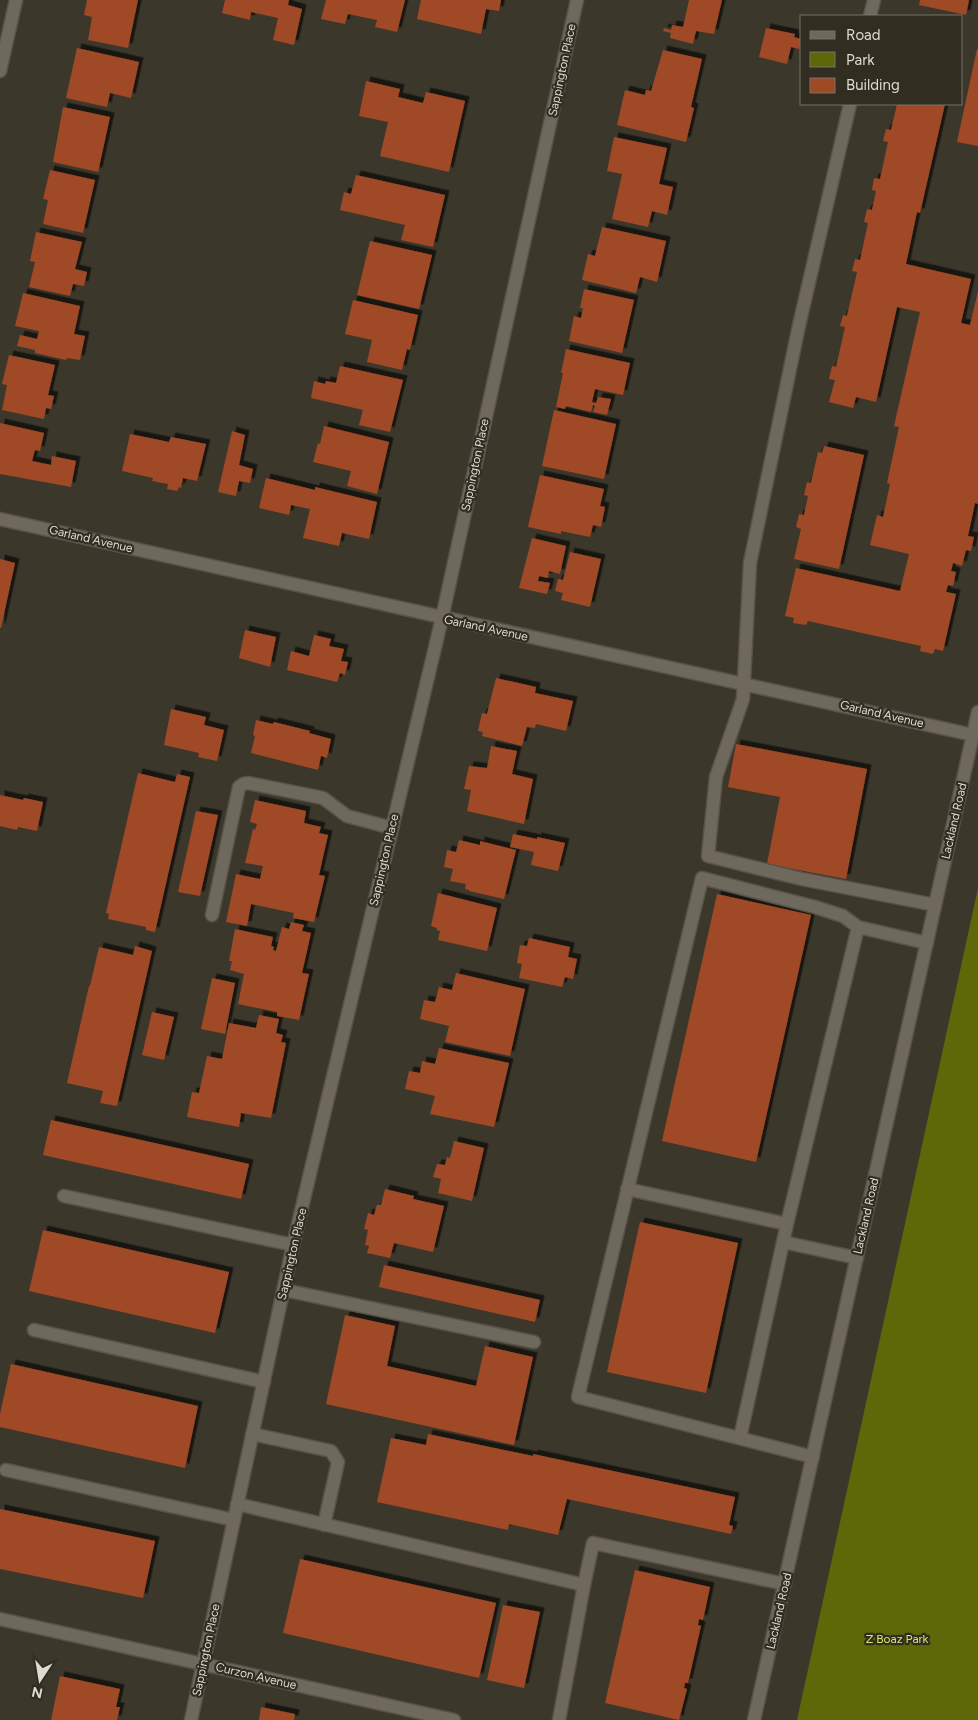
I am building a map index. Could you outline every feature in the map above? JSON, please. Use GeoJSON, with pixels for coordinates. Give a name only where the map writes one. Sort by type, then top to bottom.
{"type":"FeatureCollection","features":[{"type":"Feature","properties":{"kind":"street"},"geometry":{"type":"LineString","coordinates":[[0,72],[16,0]]}},
{"type":"Feature","properties":{"kind":"street","name":"Sappington Place"},"geometry":{"type":"LineString","coordinates":[[191,1720],[293,1245],[442,618],[577,0]]}},
{"type":"Feature","properties":{"kind":"street"},"geometry":{"type":"LineString","coordinates":[[870,15],[874,0]]}},
{"type":"Feature","properties":{"kind":"street"},"geometry":{"type":"LineString","coordinates":[[850,105],[798,330],[750,563],[743,699],[716,777],[708,856],[802,879],[935,905]]}},
{"type":"Feature","properties":{"kind":"street","name":"Garland Avenue"},"geometry":{"type":"LineString","coordinates":[[0,519],[976,735]]}},
{"type":"Feature","properties":{"kind":"street","name":"Lackland Road"},"geometry":{"type":"LineString","coordinates":[[754,1720],[935,905],[976,735],[978,712]]}},
{"type":"Feature","properties":{"kind":"street"},"geometry":{"type":"LineString","coordinates":[[212,915],[239,787],[243,784],[248,783],[323,798],[347,816],[392,828]]}},
{"type":"Feature","properties":{"kind":"street"},"geometry":{"type":"LineString","coordinates":[[813,1457],[578,1397],[702,878],[815,907],[843,916],[858,927],[927,943]]}},
{"type":"Feature","properties":{"kind":"street"},"geometry":{"type":"LineString","coordinates":[[740,1438],[787,1224],[858,927]]}},
{"type":"Feature","properties":{"kind":"street"},"geometry":{"type":"LineString","coordinates":[[627,1190],[787,1224]]}},
{"type":"Feature","properties":{"kind":"street"},"geometry":{"type":"LineString","coordinates":[[64,1196],[293,1245]]}},
{"type":"Feature","properties":{"kind":"street"},"geometry":{"type":"LineString","coordinates":[[783,1242],[857,1258]]}},
{"type":"Feature","properties":{"kind":"street"},"geometry":{"type":"LineString","coordinates":[[284,1290],[534,1342]]}},
{"type":"Feature","properties":{"kind":"street"},"geometry":{"type":"LineString","coordinates":[[34,1330],[264,1382]]}},
{"type":"Feature","properties":{"kind":"street"},"geometry":{"type":"LineString","coordinates":[[252,1434],[331,1451],[338,1462],[324,1524]]}},
{"type":"Feature","properties":{"kind":"street"},"geometry":{"type":"LineString","coordinates":[[6,1470],[234,1520]]}},
{"type":"Feature","properties":{"kind":"street"},"geometry":{"type":"LineString","coordinates":[[237,1504],[584,1586]]}},
{"type":"Feature","properties":{"kind":"street"},"geometry":{"type":"LineString","coordinates":[[559,1720],[593,1543],[785,1584]]}},
{"type":"Feature","properties":{"kind":"street","name":"Curzon Avenue"},"geometry":{"type":"LineString","coordinates":[[0,1619],[454,1720]]}},
{"type":"Feature","properties":{"kind":"green space","name":"Z Boaz Park"},"geometry":{"type":"Polygon","coordinates":[[[978,888],[978,1720],[797,1720],[978,888]]]}},
{"type":"Feature","properties":{"kind":"building"},"geometry":{"type":"Polygon","coordinates":[[[87,0],[138,0],[128,48],[88,40],[92,17],[84,15],[87,0]]]}},
{"type":"Feature","properties":{"kind":"building"},"geometry":{"type":"Polygon","coordinates":[[[225,0],[289,0],[288,5],[302,9],[294,45],[273,40],[278,18],[251,12],[250,20],[222,13],[225,0]]]}},
{"type":"Feature","properties":{"kind":"building"},"geometry":{"type":"Polygon","coordinates":[[[326,0],[405,0],[397,32],[375,27],[377,20],[348,14],[345,24],[321,19],[326,0]]]}},
{"type":"Feature","properties":{"kind":"building"},"geometry":{"type":"Polygon","coordinates":[[[421,0],[501,0],[499,11],[486,9],[481,34],[417,19],[421,0]]]}},
{"type":"Feature","properties":{"kind":"building"},"geometry":{"type":"Polygon","coordinates":[[[689,0],[722,0],[714,34],[696,31],[693,44],[670,38],[671,33],[663,31],[664,28],[671,30],[672,25],[683,27],[689,0]]]}},
{"type":"Feature","properties":{"kind":"building"},"geometry":{"type":"Polygon","coordinates":[[[920,0],[969,0],[966,15],[919,5],[920,0]]]}},
{"type":"Feature","properties":{"kind":"building"},"geometry":{"type":"Polygon","coordinates":[[[766,28],[795,34],[794,37],[800,39],[799,49],[791,47],[787,64],[759,57],[766,28]]]}},
{"type":"Feature","properties":{"kind":"building"},"geometry":{"type":"Polygon","coordinates":[[[77,48],[139,62],[131,98],[110,93],[107,107],[66,98],[77,48]]]}},
{"type":"Feature","properties":{"kind":"building"},"geometry":{"type":"Polygon","coordinates":[[[978,49],[978,146],[957,142],[978,49]]]}},
{"type":"Feature","properties":{"kind":"building"},"geometry":{"type":"Polygon","coordinates":[[[663,50],[702,59],[691,107],[694,108],[686,142],[617,125],[625,90],[645,95],[646,90],[651,91],[663,50]]]}},
{"type":"Feature","properties":{"kind":"building"},"geometry":{"type":"Polygon","coordinates":[[[366,81],[400,89],[398,97],[423,103],[426,92],[465,101],[449,172],[380,156],[388,122],[359,116],[366,81]]]}},
{"type":"Feature","properties":{"kind":"building"},"geometry":{"type":"Polygon","coordinates":[[[897,105],[945,105],[920,213],[917,212],[906,264],[971,279],[961,323],[970,325],[978,291],[978,504],[975,503],[968,536],[974,537],[971,551],[966,550],[962,566],[953,563],[951,571],[956,572],[953,586],[948,585],[946,592],[956,594],[943,651],[935,649],[933,654],[920,651],[921,646],[808,621],[806,625],[793,623],[794,618],[785,616],[796,568],[900,591],[909,554],[870,545],[877,515],[883,517],[890,484],[887,483],[899,427],[894,426],[920,312],[897,307],[876,402],[856,397],[853,408],[829,402],[835,380],[829,379],[832,366],[836,367],[845,327],[840,326],[843,315],[847,316],[857,272],[852,271],[855,259],[860,260],[868,223],[864,222],[867,209],[872,210],[876,191],[872,190],[874,178],[880,179],[888,142],[883,141],[886,129],[891,130],[897,105]]]}},
{"type":"Feature","properties":{"kind":"building"},"geometry":{"type":"Polygon","coordinates":[[[63,107],[110,117],[98,172],[53,162],[63,107]]]}},
{"type":"Feature","properties":{"kind":"building"},"geometry":{"type":"Polygon","coordinates":[[[614,137],[667,148],[659,184],[673,187],[667,215],[652,211],[648,227],[612,219],[622,174],[607,171],[614,137]]]}},
{"type":"Feature","properties":{"kind":"building"},"geometry":{"type":"Polygon","coordinates":[[[50,170],[95,180],[83,233],[43,224],[48,200],[43,199],[50,170]]]}},
{"type":"Feature","properties":{"kind":"building"},"geometry":{"type":"Polygon","coordinates":[[[356,175],[445,195],[433,247],[401,240],[405,225],[340,210],[344,192],[351,194],[356,175]]]}},
{"type":"Feature","properties":{"kind":"building"},"geometry":{"type":"Polygon","coordinates":[[[602,227],[666,241],[657,282],[640,277],[636,293],[582,280],[588,254],[595,256],[602,227]]]}},
{"type":"Feature","properties":{"kind":"building"},"geometry":{"type":"Polygon","coordinates":[[[36,232],[82,242],[75,269],[87,272],[84,286],[73,284],[70,296],[29,287],[35,262],[30,261],[36,232]]]}},
{"type":"Feature","properties":{"kind":"building"},"geometry":{"type":"Polygon","coordinates":[[[370,241],[432,255],[419,309],[357,295],[370,241]]]}},
{"type":"Feature","properties":{"kind":"building"},"geometry":{"type":"Polygon","coordinates":[[[584,289],[634,300],[622,353],[569,341],[574,316],[581,318],[583,308],[580,308],[584,289]]]}},
{"type":"Feature","properties":{"kind":"building"},"geometry":{"type":"Polygon","coordinates":[[[23,293],[80,306],[74,334],[85,336],[80,360],[67,358],[66,360],[35,353],[35,350],[17,346],[20,335],[37,339],[39,331],[15,326],[23,293]]]}},
{"type":"Feature","properties":{"kind":"building"},"geometry":{"type":"Polygon","coordinates":[[[353,300],[418,315],[410,350],[407,349],[402,370],[367,362],[372,340],[345,334],[353,300]]]}},
{"type":"Feature","properties":{"kind":"building"},"geometry":{"type":"Polygon","coordinates":[[[566,349],[630,363],[623,395],[595,389],[592,402],[596,403],[598,397],[611,399],[607,415],[593,412],[595,406],[593,405],[591,412],[566,406],[565,409],[556,407],[566,349]]]}},
{"type":"Feature","properties":{"kind":"building"},"geometry":{"type":"Polygon","coordinates":[[[9,355],[55,365],[48,395],[54,396],[51,409],[46,408],[44,419],[2,410],[7,385],[2,384],[9,355]]]}},
{"type":"Feature","properties":{"kind":"building"},"geometry":{"type":"Polygon","coordinates":[[[340,366],[403,380],[390,432],[359,425],[363,410],[311,398],[314,381],[325,384],[326,381],[336,383],[340,366]]]}},
{"type":"Feature","properties":{"kind":"building"},"geometry":{"type":"Polygon","coordinates":[[[554,410],[616,424],[604,479],[542,466],[554,410]]]}},
{"type":"Feature","properties":{"kind":"building"},"geometry":{"type":"Polygon","coordinates":[[[0,423],[44,433],[40,451],[35,450],[32,461],[51,465],[52,456],[76,461],[71,487],[0,474],[0,423]]]}},
{"type":"Feature","properties":{"kind":"building"},"geometry":{"type":"Polygon","coordinates":[[[324,426],[389,442],[377,494],[347,486],[351,471],[313,462],[324,426]]]}},
{"type":"Feature","properties":{"kind":"building"},"geometry":{"type":"Polygon","coordinates":[[[232,431],[245,435],[239,465],[253,469],[250,483],[239,481],[236,496],[218,492],[232,431]]]}},
{"type":"Feature","properties":{"kind":"building"},"geometry":{"type":"Polygon","coordinates":[[[130,434],[169,442],[171,437],[206,444],[197,481],[183,478],[181,488],[179,487],[177,491],[167,489],[168,484],[152,481],[153,478],[122,471],[130,434]]]}},
{"type":"Feature","properties":{"kind":"building"},"geometry":{"type":"Polygon","coordinates":[[[824,446],[864,455],[839,569],[794,559],[801,529],[796,527],[799,514],[804,515],[808,496],[804,495],[807,482],[811,483],[818,452],[822,453],[824,446]]]}},
{"type":"Feature","properties":{"kind":"building"},"geometry":{"type":"Polygon","coordinates":[[[540,475],[604,489],[600,506],[605,507],[601,527],[593,525],[590,537],[561,531],[561,534],[528,527],[540,475]]]}},
{"type":"Feature","properties":{"kind":"building"},"geometry":{"type":"Polygon","coordinates":[[[266,478],[315,490],[315,487],[377,502],[369,539],[342,533],[339,546],[303,538],[310,509],[291,505],[289,515],[259,508],[266,478]]]}},
{"type":"Feature","properties":{"kind":"building"},"geometry":{"type":"Polygon","coordinates":[[[532,538],[566,546],[560,574],[549,571],[548,578],[539,576],[538,581],[550,583],[547,594],[519,588],[532,538]]]}},
{"type":"Feature","properties":{"kind":"building"},"geometry":{"type":"Polygon","coordinates":[[[570,552],[601,559],[590,607],[561,600],[563,593],[555,591],[558,579],[563,580],[570,552]]]}},
{"type":"Feature","properties":{"kind":"building"},"geometry":{"type":"Polygon","coordinates":[[[0,559],[15,563],[1,628],[0,628],[0,559]]]}},
{"type":"Feature","properties":{"kind":"building"},"geometry":{"type":"Polygon","coordinates":[[[245,630],[276,637],[270,667],[239,658],[245,630]]]}},
{"type":"Feature","properties":{"kind":"building"},"geometry":{"type":"Polygon","coordinates":[[[314,635],[331,639],[329,646],[344,649],[341,661],[348,662],[345,675],[340,673],[337,682],[287,670],[291,651],[309,656],[314,635]]]}},
{"type":"Feature","properties":{"kind":"building"},"geometry":{"type":"Polygon","coordinates":[[[496,678],[536,687],[535,693],[573,701],[566,731],[536,724],[535,728],[527,727],[522,746],[482,736],[483,732],[478,731],[482,713],[487,714],[496,678]]]}},
{"type":"Feature","properties":{"kind":"building"},"geometry":{"type":"Polygon","coordinates":[[[171,709],[206,717],[204,725],[224,730],[217,761],[198,757],[199,753],[164,745],[171,709]]]}},
{"type":"Feature","properties":{"kind":"building"},"geometry":{"type":"Polygon","coordinates":[[[256,720],[273,724],[274,722],[310,731],[309,733],[331,739],[327,758],[321,756],[318,770],[251,753],[256,720]]]}},
{"type":"Feature","properties":{"kind":"building"},"geometry":{"type":"Polygon","coordinates":[[[736,744],[867,769],[846,879],[767,864],[780,797],[728,787],[736,744]]]}},
{"type":"Feature","properties":{"kind":"building"},"geometry":{"type":"Polygon","coordinates":[[[491,746],[517,751],[512,774],[533,779],[524,824],[467,811],[471,790],[464,789],[469,766],[487,768],[491,746]]]}},
{"type":"Feature","properties":{"kind":"building"},"geometry":{"type":"Polygon","coordinates":[[[138,773],[175,782],[177,774],[190,777],[155,932],[146,930],[146,927],[108,919],[109,914],[106,913],[138,773]]]}},
{"type":"Feature","properties":{"kind":"building"},"geometry":{"type":"Polygon","coordinates":[[[0,795],[43,802],[37,831],[18,827],[17,830],[0,826],[0,795]]]}},
{"type":"Feature","properties":{"kind":"building"},"geometry":{"type":"Polygon","coordinates":[[[255,800],[306,811],[304,823],[321,827],[319,833],[328,835],[319,875],[325,876],[314,922],[293,918],[294,913],[251,904],[247,926],[226,922],[236,874],[260,879],[263,866],[245,863],[253,829],[255,830],[257,824],[250,822],[255,800]]]}},
{"type":"Feature","properties":{"kind":"building"},"geometry":{"type":"Polygon","coordinates":[[[196,811],[218,815],[200,896],[178,892],[196,811]]]}},
{"type":"Feature","properties":{"kind":"building"},"geometry":{"type":"Polygon","coordinates":[[[513,834],[565,843],[558,871],[531,865],[534,852],[510,847],[513,834]]]}},
{"type":"Feature","properties":{"kind":"building"},"geometry":{"type":"Polygon","coordinates":[[[459,840],[480,845],[480,841],[516,850],[504,899],[469,891],[465,889],[466,884],[450,881],[453,869],[444,867],[447,850],[456,852],[459,840]]]}},
{"type":"Feature","properties":{"kind":"building"},"geometry":{"type":"Polygon","coordinates":[[[438,893],[497,908],[487,951],[438,940],[440,931],[431,926],[438,893]]]}},
{"type":"Feature","properties":{"kind":"building"},"geometry":{"type":"Polygon","coordinates":[[[717,894],[811,915],[756,1162],[662,1141],[717,894]]]}},
{"type":"Feature","properties":{"kind":"building"},"geometry":{"type":"Polygon","coordinates":[[[291,922],[304,925],[302,931],[311,933],[302,973],[309,974],[299,1020],[277,1016],[277,1012],[238,1004],[244,974],[230,970],[232,961],[229,961],[235,929],[273,937],[271,946],[276,951],[282,927],[289,929],[291,922]]]}},
{"type":"Feature","properties":{"kind":"building"},"geometry":{"type":"Polygon","coordinates":[[[529,938],[570,947],[568,957],[577,959],[573,979],[565,977],[562,987],[519,978],[522,964],[517,963],[520,945],[527,946],[529,938]]]}},
{"type":"Feature","properties":{"kind":"building"},"geometry":{"type":"Polygon","coordinates":[[[135,946],[152,951],[117,1106],[100,1103],[103,1091],[67,1083],[99,947],[133,955],[135,946]]]}},
{"type":"Feature","properties":{"kind":"building"},"geometry":{"type":"Polygon","coordinates":[[[456,973],[525,989],[510,1056],[445,1042],[449,1026],[420,1019],[424,1000],[435,1002],[439,987],[452,990],[456,973]]]}},
{"type":"Feature","properties":{"kind":"building"},"geometry":{"type":"Polygon","coordinates":[[[212,978],[235,983],[225,1034],[201,1029],[212,978]]]}},
{"type":"Feature","properties":{"kind":"building"},"geometry":{"type":"Polygon","coordinates":[[[152,1012],[174,1017],[164,1060],[142,1055],[152,1012]]]}},
{"type":"Feature","properties":{"kind":"building"},"geometry":{"type":"Polygon","coordinates":[[[259,1015],[279,1019],[276,1033],[283,1035],[281,1042],[286,1043],[271,1118],[241,1113],[239,1127],[187,1117],[192,1092],[199,1093],[207,1056],[222,1059],[229,1023],[256,1028],[259,1015]]]}},
{"type":"Feature","properties":{"kind":"building"},"geometry":{"type":"Polygon","coordinates":[[[439,1048],[509,1063],[494,1127],[430,1114],[435,1096],[405,1089],[409,1071],[420,1073],[422,1061],[435,1064],[439,1048]]]}},
{"type":"Feature","properties":{"kind":"building"},"geometry":{"type":"Polygon","coordinates":[[[51,1120],[249,1164],[241,1199],[43,1155],[51,1120]]]}},
{"type":"Feature","properties":{"kind":"building"},"geometry":{"type":"Polygon","coordinates":[[[454,1141],[484,1148],[472,1201],[438,1193],[441,1179],[433,1177],[437,1164],[445,1165],[447,1157],[450,1158],[454,1141]]]}},
{"type":"Feature","properties":{"kind":"building"},"geometry":{"type":"Polygon","coordinates":[[[385,1189],[414,1196],[413,1199],[444,1206],[433,1252],[394,1243],[390,1258],[367,1253],[369,1246],[365,1245],[368,1230],[364,1229],[368,1213],[374,1215],[377,1205],[381,1205],[385,1189]]]}},
{"type":"Feature","properties":{"kind":"building"},"geometry":{"type":"Polygon","coordinates":[[[640,1222],[738,1243],[706,1393],[607,1372],[640,1222]]]}},
{"type":"Feature","properties":{"kind":"building"},"geometry":{"type":"Polygon","coordinates":[[[43,1230],[229,1272],[215,1333],[29,1291],[43,1230]]]}},
{"type":"Feature","properties":{"kind":"building"},"geometry":{"type":"Polygon","coordinates":[[[384,1265],[540,1300],[535,1322],[379,1287],[384,1265]]]}},
{"type":"Feature","properties":{"kind":"building"},"geometry":{"type":"Polygon","coordinates":[[[345,1315],[395,1326],[387,1366],[476,1386],[485,1346],[533,1357],[514,1445],[326,1404],[345,1315]]]}},
{"type":"Feature","properties":{"kind":"building"},"geometry":{"type":"Polygon","coordinates":[[[11,1364],[198,1406],[185,1468],[0,1427],[0,1414],[11,1364]]]}},
{"type":"Feature","properties":{"kind":"building"},"geometry":{"type":"Polygon","coordinates":[[[428,1434],[533,1456],[533,1454],[735,1497],[729,1525],[733,1526],[731,1534],[567,1499],[558,1535],[509,1524],[508,1530],[377,1502],[391,1438],[426,1445],[428,1434]]]}},
{"type":"Feature","properties":{"kind":"building"},"geometry":{"type":"Polygon","coordinates":[[[0,1509],[155,1541],[143,1598],[0,1569],[0,1509]]]}},
{"type":"Feature","properties":{"kind":"building"},"geometry":{"type":"Polygon","coordinates":[[[300,1559],[496,1603],[479,1678],[283,1633],[300,1559]]]}},
{"type":"Feature","properties":{"kind":"building"},"geometry":{"type":"Polygon","coordinates":[[[635,1570],[710,1587],[703,1620],[699,1619],[698,1625],[701,1626],[688,1683],[685,1683],[684,1688],[687,1689],[679,1720],[605,1703],[635,1570]]]}},
{"type":"Feature","properties":{"kind":"building"},"geometry":{"type":"Polygon","coordinates":[[[503,1605],[540,1612],[524,1688],[487,1680],[503,1605]]]}},
{"type":"Feature","properties":{"kind":"building"},"geometry":{"type":"Polygon","coordinates":[[[60,1676],[120,1689],[116,1707],[120,1707],[117,1720],[51,1720],[60,1676]]]}},
{"type":"Feature","properties":{"kind":"building"},"geometry":{"type":"Polygon","coordinates":[[[261,1707],[295,1714],[294,1720],[259,1720],[261,1707]]]}}]}
